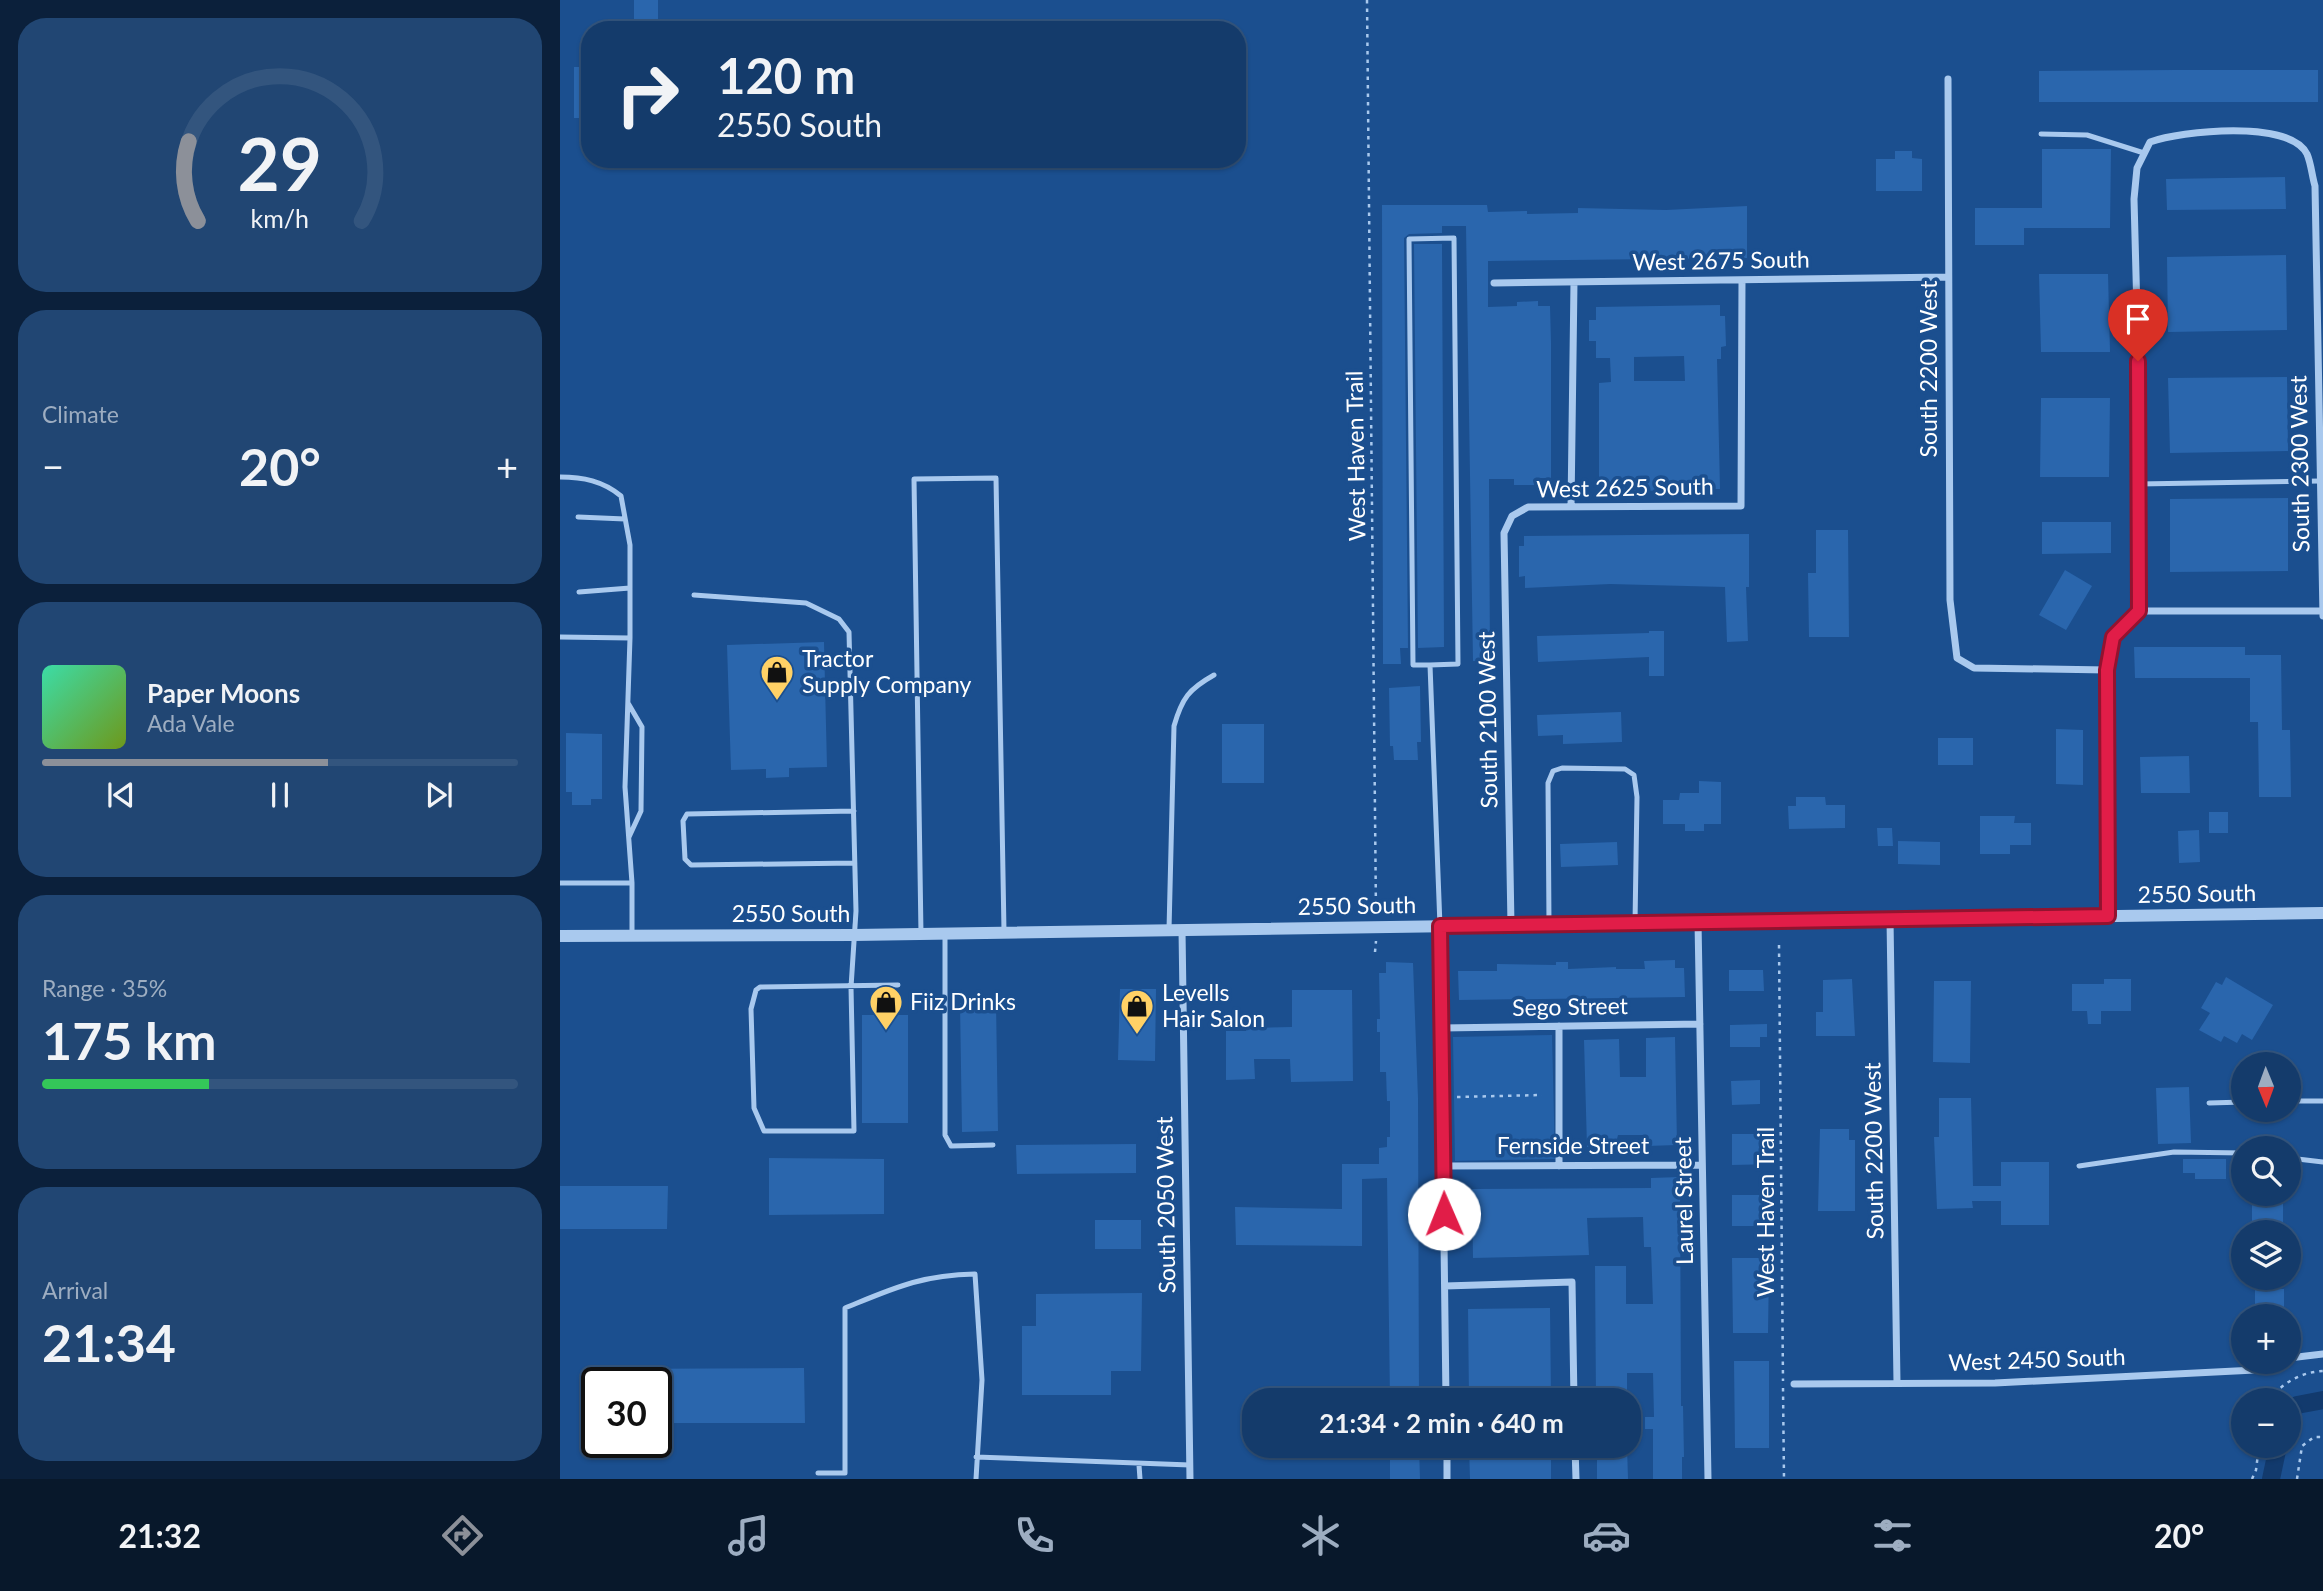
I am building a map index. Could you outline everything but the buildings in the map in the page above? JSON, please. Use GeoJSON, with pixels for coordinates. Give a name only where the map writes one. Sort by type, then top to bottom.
{"type":"FeatureCollection","features":[{"type":"Feature","properties":{"kind":"street","name":"South 2200 West"},"geometry":{"type":"LineString","coordinates":[[1948,79],[1950,600],[1957,658],[1974,668],[2107,670]]}},
{"type":"Feature","properties":{"kind":"street","name":"South 2300 West"},"geometry":{"type":"LineString","coordinates":[[2144,153],[2150,142],[2172,135],[2249,131],[2289,138],[2306,153],[2315,186],[2323,614]]}},
{"type":"Feature","properties":{"kind":"street"},"geometry":{"type":"LineString","coordinates":[[2108,916],[2107,670],[2113,637],[2139,611],[2134,199],[2137,168],[2144,153]]}},
{"type":"Feature","properties":{"kind":"street","name":"West 2675 South"},"geometry":{"type":"LineString","coordinates":[[1494,283],[1948,277]]}},
{"type":"Feature","properties":{"kind":"street","name":"West 2625 South"},"geometry":{"type":"LineString","coordinates":[[1512,516],[1528,507],[1741,506],[1742,280]]}},
{"type":"Feature","properties":{"kind":"street"},"geometry":{"type":"LineString","coordinates":[[1571,507],[1574,282]]}},
{"type":"Feature","properties":{"kind":"street","name":"South 2100 West"},"geometry":{"type":"LineString","coordinates":[[1511,925],[1504,533],[1512,516]]}},
{"type":"Feature","properties":{"kind":"street"},"geometry":{"type":"LineString","coordinates":[[2139,611],[2323,614]]}},
{"type":"Feature","properties":{"kind":"street","name":"2550 South"},"geometry":{"type":"LineString","coordinates":[[560,936],[945,934],[2323,913]]}},
{"type":"Feature","properties":{"kind":"street","name":"South 2200 West"},"geometry":{"type":"LineString","coordinates":[[1890,919],[1896,1383]]}},
{"type":"Feature","properties":{"kind":"street","name":"Laurel Street"},"geometry":{"type":"LineString","coordinates":[[1698,922],[1708,1479]]}},
{"type":"Feature","properties":{"kind":"street"},"geometry":{"type":"LineString","coordinates":[[1440,926],[1446,1388]]}},
{"type":"Feature","properties":{"kind":"street","name":"South 2050 West"},"geometry":{"type":"LineString","coordinates":[[1176,930],[1190,1479]]}},
{"type":"Feature","properties":{"kind":"street","name":"Sego Street"},"geometry":{"type":"LineString","coordinates":[[1442,1028],[1700,1024]]}},
{"type":"Feature","properties":{"kind":"street"},"geometry":{"type":"LineString","coordinates":[[1559,1026],[1559,1166]]}},
{"type":"Feature","properties":{"kind":"street","name":"Fernside Street"},"geometry":{"type":"LineString","coordinates":[[1443,1166],[1702,1165]]}},
{"type":"Feature","properties":{"kind":"street"},"geometry":{"type":"LineString","coordinates":[[1445,1286],[1572,1282],[1574,1388]]}},
{"type":"Feature","properties":{"kind":"street"},"geometry":{"type":"LineString","coordinates":[[2301,1357],[2323,1354]]}},
{"type":"Feature","properties":{"kind":"street","name":"West 2450 South"},"geometry":{"type":"LineString","coordinates":[[1794,1384],[1995,1383],[2231,1371]]}},
{"type":"Feature","properties":{"kind":"street"},"geometry":{"type":"LineString","coordinates":[[1447,1458],[1447,1479]]}},
{"type":"Feature","properties":{"kind":"street"},"geometry":{"type":"LineString","coordinates":[[1575,1458],[1576,1479]]}},
{"type":"Feature","properties":{"kind":"lane"},"geometry":{"type":"LineString","coordinates":[[2041,134],[2075,134],[2103,138],[2144,153]]}},
{"type":"Feature","properties":{"kind":"lane"},"geometry":{"type":"LineString","coordinates":[[1454,238],[1458,664],[1430,665],[1413,665],[1409,239],[1454,238]]}},
{"type":"Feature","properties":{"kind":"lane"},"geometry":{"type":"LineString","coordinates":[[560,477],[590,479],[609,486],[621,496],[630,545],[625,787],[632,883],[632,936]]}},
{"type":"Feature","properties":{"kind":"lane"},"geometry":{"type":"LineString","coordinates":[[920,934],[914,479],[996,478],[1004,933]]}},
{"type":"Feature","properties":{"kind":"lane"},"geometry":{"type":"LineString","coordinates":[[2138,485],[2320,481]]}},
{"type":"Feature","properties":{"kind":"lane"},"geometry":{"type":"LineString","coordinates":[[578,517],[625,519]]}},
{"type":"Feature","properties":{"kind":"lane"},"geometry":{"type":"LineString","coordinates":[[579,592],[630,588]]}},
{"type":"Feature","properties":{"kind":"lane"},"geometry":{"type":"LineString","coordinates":[[694,595],[806,603],[839,619],[849,632],[856,911],[851,987],[854,1131],[764,1131],[754,1108],[751,1009],[756,990],[760,987],[851,987],[898,985]]}},
{"type":"Feature","properties":{"kind":"lane"},"geometry":{"type":"LineString","coordinates":[[560,637],[630,638]]}},
{"type":"Feature","properties":{"kind":"lane"},"geometry":{"type":"LineString","coordinates":[[1430,665],[1440,926]]}},
{"type":"Feature","properties":{"kind":"lane"},"geometry":{"type":"LineString","coordinates":[[1176,930],[1174,726],[1180,705],[1194,686],[1214,675]]}},
{"type":"Feature","properties":{"kind":"lane"},"geometry":{"type":"LineString","coordinates":[[628,703],[642,727],[642,811],[628,838]]}},
{"type":"Feature","properties":{"kind":"lane"},"geometry":{"type":"LineString","coordinates":[[1549,925],[1548,783],[1553,771],[1562,768],[1625,769],[1634,775],[1637,797],[1635,923]]}},
{"type":"Feature","properties":{"kind":"lane"},"geometry":{"type":"LineString","coordinates":[[854,811],[687,814],[683,821],[685,859],[691,865],[855,863]]}},
{"type":"Feature","properties":{"kind":"lane"},"geometry":{"type":"LineString","coordinates":[[560,883],[632,883]]}},
{"type":"Feature","properties":{"kind":"lane"},"geometry":{"type":"LineString","coordinates":[[945,934],[944,1135],[951,1146],[993,1145]]}},
{"type":"Feature","properties":{"kind":"lane"},"geometry":{"type":"LineString","coordinates":[[2301,1101],[2323,1101]]}},
{"type":"Feature","properties":{"kind":"lane"},"geometry":{"type":"LineString","coordinates":[[2209,1103],[2231,1102]]}},
{"type":"Feature","properties":{"kind":"lane"},"geometry":{"type":"LineString","coordinates":[[2079,1166],[2174,1152],[2231,1153]]}},
{"type":"Feature","properties":{"kind":"lane"},"geometry":{"type":"LineString","coordinates":[[2301,1159],[2323,1162]]}},
{"type":"Feature","properties":{"kind":"lane"},"geometry":{"type":"LineString","coordinates":[[818,1473],[845,1473],[845,1308],[914,1280],[975,1274],[982,1380],[975,1479]]}},
{"type":"Feature","properties":{"kind":"lane"},"geometry":{"type":"LineString","coordinates":[[976,1457],[1189,1465]]}},
{"type":"Feature","properties":{"kind":"lane"},"geometry":{"type":"LineString","coordinates":[[1139,1465],[1140,1479]]}},
{"type":"Feature","properties":{"kind":"path","name":"West Haven Trail"},"geometry":{"type":"LineString","coordinates":[[1367,0],[1376,911]]}},
{"type":"Feature","properties":{"kind":"path","name":"West Haven Trail"},"geometry":{"type":"LineString","coordinates":[[1779,945],[1784,1479]]}},
{"type":"Feature","properties":{"kind":"path"},"geometry":{"type":"LineString","coordinates":[[1457,1097],[1542,1096]]}},
{"type":"Feature","properties":{"kind":"path"},"geometry":{"type":"LineString","coordinates":[[2280,1388],[2306,1374],[2323,1371]]}},
{"type":"Feature","properties":{"kind":"path"},"geometry":{"type":"LineString","coordinates":[[2297,1479],[2302,1446],[2314,1437],[2323,1437]]}},
{"type":"Feature","properties":{"kind":"path"},"geometry":{"type":"LineString","coordinates":[[2252,1479],[2258,1458]]}},
{"type":"Feature","properties":{"kind":"shaded area"},"geometry":{"type":"Polygon","coordinates":[[[1552,1035],[1555,1159],[1455,1161],[1453,1037],[1552,1035]]]}},
{"type":"Feature","properties":{"kind":"waterway"},"geometry":{"type":"LineString","coordinates":[[2301,1404],[2323,1400]]}},
{"type":"Feature","properties":{"kind":"waterway"},"geometry":{"type":"LineString","coordinates":[[2271,1479],[2275,1458]]}},
{"type":"Feature","properties":{"kind":"place","name":"Tractor Supply Company"},"geometry":{"type":"Point","coordinates":[777,702]}},
{"type":"Feature","properties":{"kind":"place","name":"Fiiz Drinks"},"geometry":{"type":"Point","coordinates":[886,1032]}},
{"type":"Feature","properties":{"kind":"place","name":"Levells Hair Salon"},"geometry":{"type":"Point","coordinates":[1137,1036]}},
{"type":"Feature","properties":{"kind":"route"},"geometry":{"type":"LineString","coordinates":[[1444,1214],[1440,926],[2108,916],[2107,670],[2113,637],[2139,611],[2138,361]]}}]}
